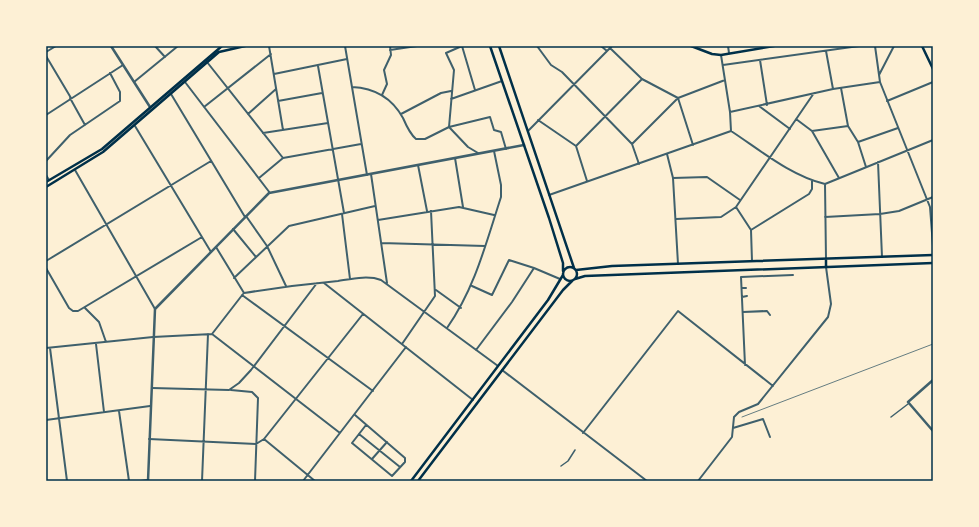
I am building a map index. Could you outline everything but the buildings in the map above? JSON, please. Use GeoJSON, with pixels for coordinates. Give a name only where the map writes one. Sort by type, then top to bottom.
{"type":"FeatureCollection","features":[{"type":"Feature","properties":{"kind":"main road"},"geometry":{"type":"LineString","coordinates":[[47,181],[102,149],[221,46],[223,50]]}},
{"type":"Feature","properties":{"kind":"main road"},"geometry":{"type":"LineString","coordinates":[[46,187],[103,152],[135,126],[207,62],[223,50],[245,46]]}},
{"type":"Feature","properties":{"kind":"main road"},"geometry":{"type":"LineString","coordinates":[[411,481],[548,300],[563,275],[563,263],[549,218],[490,46]]}},
{"type":"Feature","properties":{"kind":"main road"},"geometry":{"type":"LineString","coordinates":[[499,46],[577,273],[575,279]]}},
{"type":"Feature","properties":{"kind":"main road"},"geometry":{"type":"LineString","coordinates":[[691,46],[712,54],[729,53],[756,47],[774,46]]}},
{"type":"Feature","properties":{"kind":"main road"},"geometry":{"type":"LineString","coordinates":[[922,46],[933,69]]}},
{"type":"Feature","properties":{"kind":"main road"},"geometry":{"type":"LineString","coordinates":[[563,271],[568,267],[575,269],[612,266],[933,255]]}},
{"type":"Feature","properties":{"kind":"main road"},"geometry":{"type":"LineString","coordinates":[[826,259],[826,267]]}},
{"type":"Feature","properties":{"kind":"main road"},"geometry":{"type":"LineString","coordinates":[[418,481],[563,290],[575,279],[585,276],[933,263]]}},
{"type":"Feature","properties":{"kind":"main road"},"geometry":{"type":"LineString","coordinates":[[563,275],[566,280],[572,281]]}},
{"type":"Feature","properties":{"kind":"street"},"geometry":{"type":"LineString","coordinates":[[46,52],[56,46]]}},
{"type":"Feature","properties":{"kind":"street"},"geometry":{"type":"LineString","coordinates":[[111,46],[150,107]]}},
{"type":"Feature","properties":{"kind":"street"},"geometry":{"type":"LineString","coordinates":[[155,46],[165,57]]}},
{"type":"Feature","properties":{"kind":"street"},"geometry":{"type":"LineString","coordinates":[[134,82],[178,46]]}},
{"type":"Feature","properties":{"kind":"street"},"geometry":{"type":"LineString","coordinates":[[269,46],[283,130]]}},
{"type":"Feature","properties":{"kind":"street"},"geometry":{"type":"LineString","coordinates":[[345,46],[366,175]]}},
{"type":"Feature","properties":{"kind":"street"},"geometry":{"type":"LineString","coordinates":[[382,95],[387,84],[384,68],[391,55],[390,46]]}},
{"type":"Feature","properties":{"kind":"street"},"geometry":{"type":"LineString","coordinates":[[390,50],[417,46]]}},
{"type":"Feature","properties":{"kind":"street"},"geometry":{"type":"LineString","coordinates":[[475,90],[462,46],[446,52],[454,70],[449,127],[468,147],[479,154]]}},
{"type":"Feature","properties":{"kind":"street"},"geometry":{"type":"LineString","coordinates":[[537,46],[551,65],[562,72],[632,144],[639,164]]}},
{"type":"Feature","properties":{"kind":"street"},"geometry":{"type":"LineString","coordinates":[[601,46],[607,51]]}},
{"type":"Feature","properties":{"kind":"street"},"geometry":{"type":"LineString","coordinates":[[728,46],[729,53]]}},
{"type":"Feature","properties":{"kind":"street"},"geometry":{"type":"LineString","coordinates":[[723,65],[859,46]]}},
{"type":"Feature","properties":{"kind":"street"},"geometry":{"type":"LineString","coordinates":[[875,46],[880,82],[930,207],[933,246]]}},
{"type":"Feature","properties":{"kind":"street"},"geometry":{"type":"LineString","coordinates":[[879,76],[894,46]]}},
{"type":"Feature","properties":{"kind":"street"},"geometry":{"type":"LineString","coordinates":[[528,131],[611,47],[642,79],[678,98],[693,144]]}},
{"type":"Feature","properties":{"kind":"street"},"geometry":{"type":"LineString","coordinates":[[826,51],[833,89]]}},
{"type":"Feature","properties":{"kind":"street"},"geometry":{"type":"LineString","coordinates":[[204,107],[271,54]]}},
{"type":"Feature","properties":{"kind":"street"},"geometry":{"type":"LineString","coordinates":[[721,54],[730,112],[731,131]]}},
{"type":"Feature","properties":{"kind":"street"},"geometry":{"type":"LineString","coordinates":[[46,56],[85,125]]}},
{"type":"Feature","properties":{"kind":"street"},"geometry":{"type":"LineString","coordinates":[[274,74],[347,60]]}},
{"type":"Feature","properties":{"kind":"street"},"geometry":{"type":"LineString","coordinates":[[760,60],[767,105]]}},
{"type":"Feature","properties":{"kind":"street"},"geometry":{"type":"LineString","coordinates":[[207,62],[283,158]]}},
{"type":"Feature","properties":{"kind":"street"},"geometry":{"type":"LineString","coordinates":[[46,115],[123,65]]}},
{"type":"Feature","properties":{"kind":"street"},"geometry":{"type":"LineString","coordinates":[[318,66],[343,213],[350,279]]}},
{"type":"Feature","properties":{"kind":"street"},"geometry":{"type":"LineString","coordinates":[[46,161],[63,141],[121,100],[120,92],[110,73]]}},
{"type":"Feature","properties":{"kind":"street"},"geometry":{"type":"LineString","coordinates":[[576,146],[642,79]]}},
{"type":"Feature","properties":{"kind":"street"},"geometry":{"type":"LineString","coordinates":[[632,144],[678,98],[725,80]]}},
{"type":"Feature","properties":{"kind":"street"},"geometry":{"type":"LineString","coordinates":[[451,99],[502,81]]}},
{"type":"Feature","properties":{"kind":"street"},"geometry":{"type":"LineString","coordinates":[[184,82],[270,193]]}},
{"type":"Feature","properties":{"kind":"street"},"geometry":{"type":"LineString","coordinates":[[730,112],[767,105],[833,89],[880,82]]}},
{"type":"Feature","properties":{"kind":"street"},"geometry":{"type":"LineString","coordinates":[[887,101],[933,82]]}},
{"type":"Feature","properties":{"kind":"street"},"geometry":{"type":"LineString","coordinates":[[352,87],[372,90],[382,95],[400,114],[416,139],[426,139],[449,127],[490,116],[494,130],[501,132],[506,149]]}},
{"type":"Feature","properties":{"kind":"street"},"geometry":{"type":"LineString","coordinates":[[841,88],[848,126],[858,142],[866,167]]}},
{"type":"Feature","properties":{"kind":"street"},"geometry":{"type":"LineString","coordinates":[[248,114],[276,89]]}},
{"type":"Feature","properties":{"kind":"street"},"geometry":{"type":"LineString","coordinates":[[400,114],[441,93],[452,91]]}},
{"type":"Feature","properties":{"kind":"street"},"geometry":{"type":"LineString","coordinates":[[278,101],[323,93]]}},
{"type":"Feature","properties":{"kind":"street"},"geometry":{"type":"LineString","coordinates":[[171,94],[246,217],[267,246],[286,286]]}},
{"type":"Feature","properties":{"kind":"street"},"geometry":{"type":"LineString","coordinates":[[676,219],[721,217],[736,207],[814,94]]}},
{"type":"Feature","properties":{"kind":"street"},"geometry":{"type":"LineString","coordinates":[[759,106],[790,129]]}},
{"type":"Feature","properties":{"kind":"street"},"geometry":{"type":"LineString","coordinates":[[796,119],[812,131],[839,178]]}},
{"type":"Feature","properties":{"kind":"street"},"geometry":{"type":"LineString","coordinates":[[538,120],[576,146],[587,181]]}},
{"type":"Feature","properties":{"kind":"street"},"geometry":{"type":"LineString","coordinates":[[263,133],[328,123]]}},
{"type":"Feature","properties":{"kind":"street"},"geometry":{"type":"LineString","coordinates":[[135,126],[211,252]]}},
{"type":"Feature","properties":{"kind":"street"},"geometry":{"type":"LineString","coordinates":[[812,131],[848,126]]}},
{"type":"Feature","properties":{"kind":"street"},"geometry":{"type":"LineString","coordinates":[[858,142],[898,128]]}},
{"type":"Feature","properties":{"kind":"street"},"geometry":{"type":"LineString","coordinates":[[550,195],[731,131]]}},
{"type":"Feature","properties":{"kind":"street"},"geometry":{"type":"LineString","coordinates":[[731,131],[770,157],[812,181],[825,184],[933,140]]}},
{"type":"Feature","properties":{"kind":"street"},"geometry":{"type":"LineString","coordinates":[[259,178],[283,158],[361,144]]}},
{"type":"Feature","properties":{"kind":"street"},"geometry":{"type":"LineString","coordinates":[[155,309],[270,193],[524,145]]}},
{"type":"Feature","properties":{"kind":"street"},"geometry":{"type":"LineString","coordinates":[[447,328],[461,308],[472,286],[495,215],[502,188],[494,151]]}},
{"type":"Feature","properties":{"kind":"street"},"geometry":{"type":"LineString","coordinates":[[667,154],[673,178],[678,264]]}},
{"type":"Feature","properties":{"kind":"street"},"geometry":{"type":"LineString","coordinates":[[455,158],[463,207]]}},
{"type":"Feature","properties":{"kind":"street"},"geometry":{"type":"LineString","coordinates":[[46,261],[211,161]]}},
{"type":"Feature","properties":{"kind":"street"},"geometry":{"type":"LineString","coordinates":[[878,162],[882,257]]}},
{"type":"Feature","properties":{"kind":"street"},"geometry":{"type":"LineString","coordinates":[[418,165],[427,211]]}},
{"type":"Feature","properties":{"kind":"street"},"geometry":{"type":"LineString","coordinates":[[75,170],[138,276],[155,309],[148,481],[141,481]]}},
{"type":"Feature","properties":{"kind":"street"},"geometry":{"type":"LineString","coordinates":[[371,174],[387,283]]}},
{"type":"Feature","properties":{"kind":"street"},"geometry":{"type":"LineString","coordinates":[[46,175],[47,181]]}},
{"type":"Feature","properties":{"kind":"street"},"geometry":{"type":"LineString","coordinates":[[673,178],[707,177],[740,200]]}},
{"type":"Feature","properties":{"kind":"street"},"geometry":{"type":"LineString","coordinates":[[751,230],[809,194],[812,189],[812,181]]}},
{"type":"Feature","properties":{"kind":"street"},"geometry":{"type":"LineString","coordinates":[[825,184],[826,259]]}},
{"type":"Feature","properties":{"kind":"street"},"geometry":{"type":"LineString","coordinates":[[825,216],[880,214],[899,211],[933,197]]}},
{"type":"Feature","properties":{"kind":"street"},"geometry":{"type":"LineString","coordinates":[[234,278],[284,230],[292,225],[376,206]]}},
{"type":"Feature","properties":{"kind":"street"},"geometry":{"type":"LineString","coordinates":[[378,220],[427,211],[463,207],[495,215]]}},
{"type":"Feature","properties":{"kind":"street"},"geometry":{"type":"LineString","coordinates":[[736,207],[751,230],[752,262]]}},
{"type":"Feature","properties":{"kind":"street"},"geometry":{"type":"LineString","coordinates":[[402,344],[426,312],[434,298],[436,290],[431,211]]}},
{"type":"Feature","properties":{"kind":"street"},"geometry":{"type":"LineString","coordinates":[[233,230],[256,257]]}},
{"type":"Feature","properties":{"kind":"street"},"geometry":{"type":"LineString","coordinates":[[46,268],[70,308],[73,311],[78,311],[202,237]]}},
{"type":"Feature","properties":{"kind":"street"},"geometry":{"type":"LineString","coordinates":[[381,243],[433,243],[485,246]]}},
{"type":"Feature","properties":{"kind":"street"},"geometry":{"type":"LineString","coordinates":[[216,247],[243,294],[373,391]]}},
{"type":"Feature","properties":{"kind":"street"},"geometry":{"type":"LineString","coordinates":[[472,286],[492,295],[509,260],[534,268],[560,280]]}},
{"type":"Feature","properties":{"kind":"street"},"geometry":{"type":"LineString","coordinates":[[698,481],[732,437],[734,417],[739,412],[758,404],[828,317],[831,304],[826,267]]}},
{"type":"Feature","properties":{"kind":"street"},"geometry":{"type":"LineString","coordinates":[[476,350],[512,302],[534,268]]}},
{"type":"Feature","properties":{"kind":"street"},"geometry":{"type":"LineString","coordinates":[[746,365],[741,277],[793,275]]}},
{"type":"Feature","properties":{"kind":"street"},"geometry":{"type":"LineString","coordinates":[[212,334],[243,294],[286,286],[372,277],[387,283],[498,366]]}},
{"type":"Feature","properties":{"kind":"street"},"geometry":{"type":"LineString","coordinates":[[323,282],[473,400]]}},
{"type":"Feature","properties":{"kind":"street"},"geometry":{"type":"LineString","coordinates":[[229,390],[240,383],[254,367],[316,283]]}},
{"type":"Feature","properties":{"kind":"street"},"geometry":{"type":"LineString","coordinates":[[436,290],[461,308]]}},
{"type":"Feature","properties":{"kind":"street"},"geometry":{"type":"LineString","coordinates":[[742,297],[747,296]]}},
{"type":"Feature","properties":{"kind":"street"},"geometry":{"type":"LineString","coordinates":[[85,308],[99,322],[106,342]]}},
{"type":"Feature","properties":{"kind":"street"},"geometry":{"type":"LineString","coordinates":[[583,433],[678,311],[773,386]]}},
{"type":"Feature","properties":{"kind":"street"},"geometry":{"type":"LineString","coordinates":[[743,312],[767,311],[770,315]]}},
{"type":"Feature","properties":{"kind":"street"},"geometry":{"type":"LineString","coordinates":[[149,439],[256,444],[264,439],[363,314]]}},
{"type":"Feature","properties":{"kind":"street"},"geometry":{"type":"LineString","coordinates":[[202,481],[208,334]]}},
{"type":"Feature","properties":{"kind":"street"},"geometry":{"type":"LineString","coordinates":[[46,348],[153,337],[212,334],[340,433]]}},
{"type":"Feature","properties":{"kind":"street"},"geometry":{"type":"LineString","coordinates":[[96,343],[104,412]]}},
{"type":"Feature","properties":{"kind":"street"},"geometry":{"type":"LineString","coordinates":[[303,481],[406,347]]}},
{"type":"Feature","properties":{"kind":"street"},"geometry":{"type":"LineString","coordinates":[[50,348],[67,481]]}},
{"type":"Feature","properties":{"kind":"street"},"geometry":{"type":"LineString","coordinates":[[502,370],[647,481]]}},
{"type":"Feature","properties":{"kind":"street"},"geometry":{"type":"LineString","coordinates":[[891,417],[933,380]]}},
{"type":"Feature","properties":{"kind":"street"},"geometry":{"type":"LineString","coordinates":[[151,388],[252,392],[258,398],[255,481]]}},
{"type":"Feature","properties":{"kind":"street"},"geometry":{"type":"LineString","coordinates":[[908,403],[933,431]]}},
{"type":"Feature","properties":{"kind":"street"},"geometry":{"type":"LineString","coordinates":[[46,420],[150,406]]}},
{"type":"Feature","properties":{"kind":"street"},"geometry":{"type":"LineString","coordinates":[[119,410],[129,481]]}},
{"type":"Feature","properties":{"kind":"street"},"geometry":{"type":"LineString","coordinates":[[355,415],[366,424],[387,442],[405,458],[400,467],[392,476],[352,443],[366,424]]}},
{"type":"Feature","properties":{"kind":"street"},"geometry":{"type":"LineString","coordinates":[[733,428],[763,419],[770,438]]}},
{"type":"Feature","properties":{"kind":"street"},"geometry":{"type":"LineString","coordinates":[[359,434],[400,467]]}},
{"type":"Feature","properties":{"kind":"street"},"geometry":{"type":"LineString","coordinates":[[264,439],[315,481]]}},
{"type":"Feature","properties":{"kind":"street"},"geometry":{"type":"LineString","coordinates":[[372,459],[387,442]]}},
{"type":"Feature","properties":{"kind":"street"},"geometry":{"type":"LineString","coordinates":[[561,466],[568,461],[575,450]]}},
{"type":"Feature","properties":{"kind":"railway"},"geometry":{"type":"LineString","coordinates":[[742,417],[933,344]]}}]}
